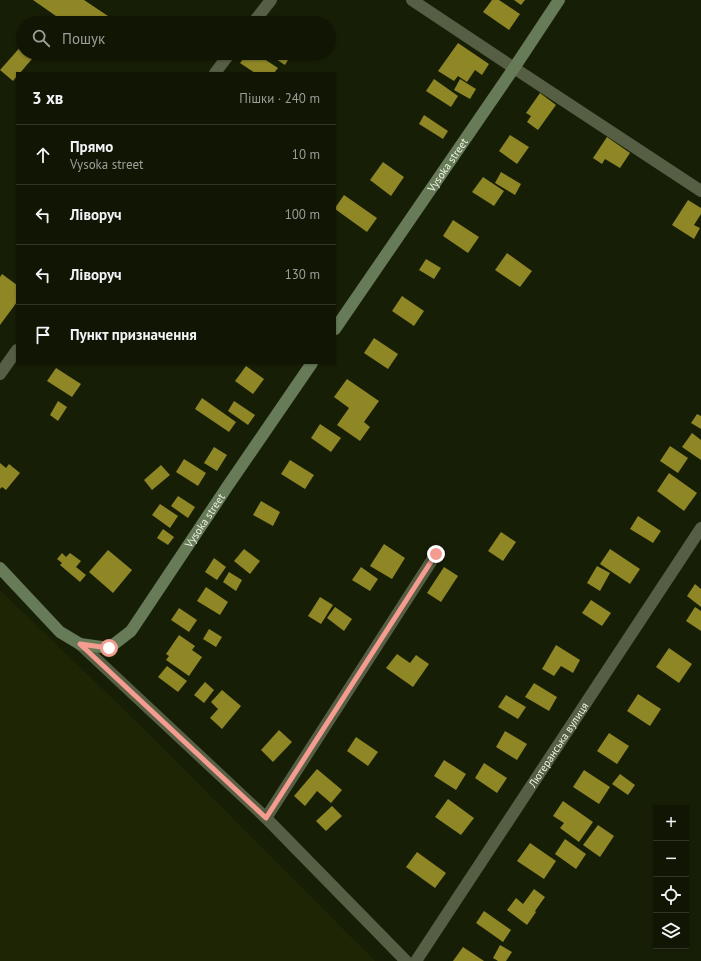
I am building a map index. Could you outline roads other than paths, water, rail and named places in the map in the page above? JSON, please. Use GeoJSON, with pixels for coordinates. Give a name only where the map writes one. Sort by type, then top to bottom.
{"type":"FeatureCollection","features":[{"type":"Feature","properties":{"kind":"street"},"geometry":{"type":"LineString","coordinates":[[258,16],[271,0]]}},
{"type":"Feature","properties":{"kind":"street"},"geometry":{"type":"LineString","coordinates":[[412,0],[701,191]]}},
{"type":"Feature","properties":{"kind":"street","name":"Vysoka street"},"geometry":{"type":"LineString","coordinates":[[336,328],[559,0]]}},
{"type":"Feature","properties":{"kind":"street"},"geometry":{"type":"LineString","coordinates":[[216,72],[225,60]]}},
{"type":"Feature","properties":{"kind":"street"},"geometry":{"type":"LineString","coordinates":[[0,374],[16,351]]}},
{"type":"Feature","properties":{"kind":"street","name":"Vysoka street"},"geometry":{"type":"LineString","coordinates":[[80,644],[109,648],[131,631],[227,486],[311,364]]}},
{"type":"Feature","properties":{"kind":"street","name":"Лютеранська вулиця"},"geometry":{"type":"LineString","coordinates":[[416,961],[701,528]]}},
{"type":"Feature","properties":{"kind":"street"},"geometry":{"type":"LineString","coordinates":[[266,818],[436,554]]}},
{"type":"Feature","properties":{"kind":"street"},"geometry":{"type":"LineString","coordinates":[[0,568],[60,632],[80,644],[266,818],[406,961]]}}]}
